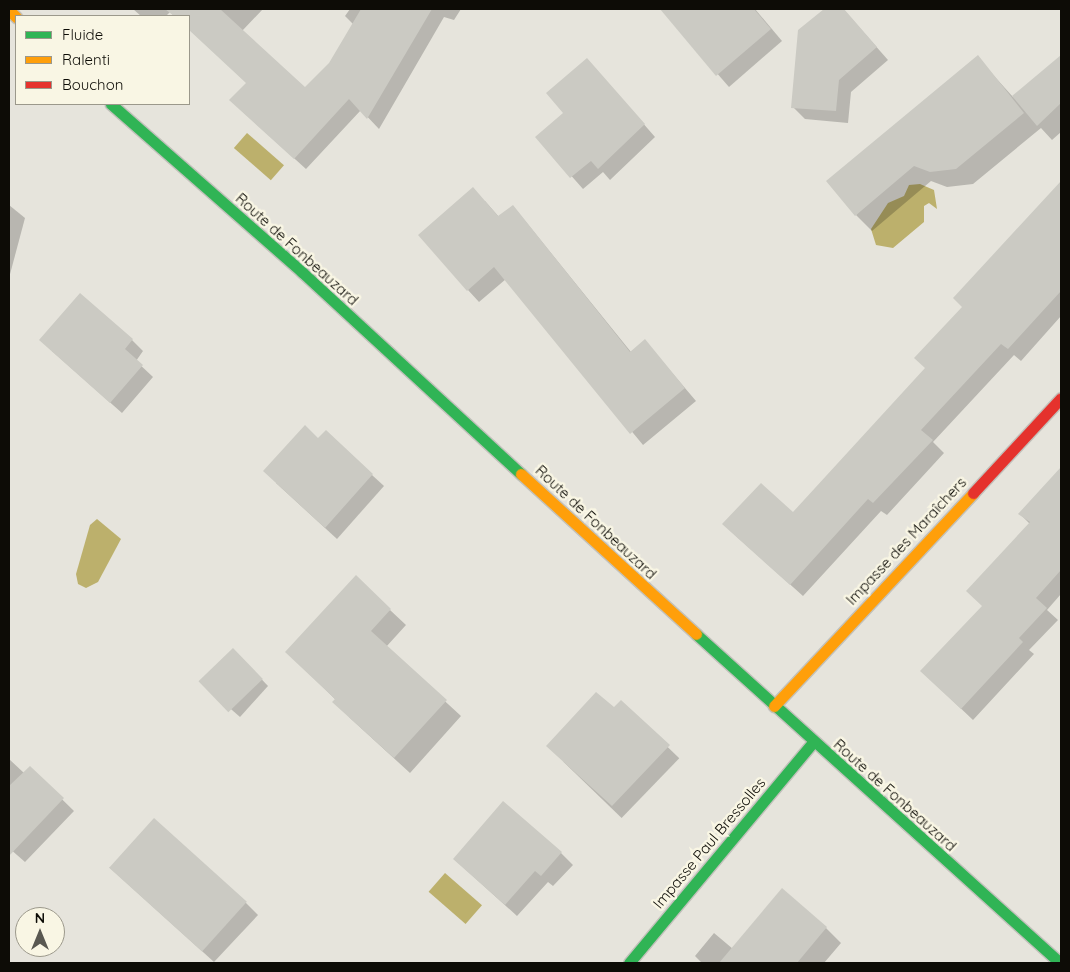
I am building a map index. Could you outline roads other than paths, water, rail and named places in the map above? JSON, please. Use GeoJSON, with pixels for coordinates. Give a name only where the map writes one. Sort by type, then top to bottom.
{"type":"FeatureCollection","features":[{"type":"Feature","properties":{"kind":"street","name":"Route de Fonbeauzard"},"geometry":{"type":"LineString","coordinates":[[112,105],[302,272],[813,742],[1060,963]]}},
{"type":"Feature","properties":{"kind":"street","name":"Impasse des Maraîchers"},"geometry":{"type":"LineString","coordinates":[[774,706],[1061,398]]}},
{"type":"Feature","properties":{"kind":"street","name":"Impasse Paul Bressolles"},"geometry":{"type":"LineString","coordinates":[[629,963],[813,742]]}}]}
